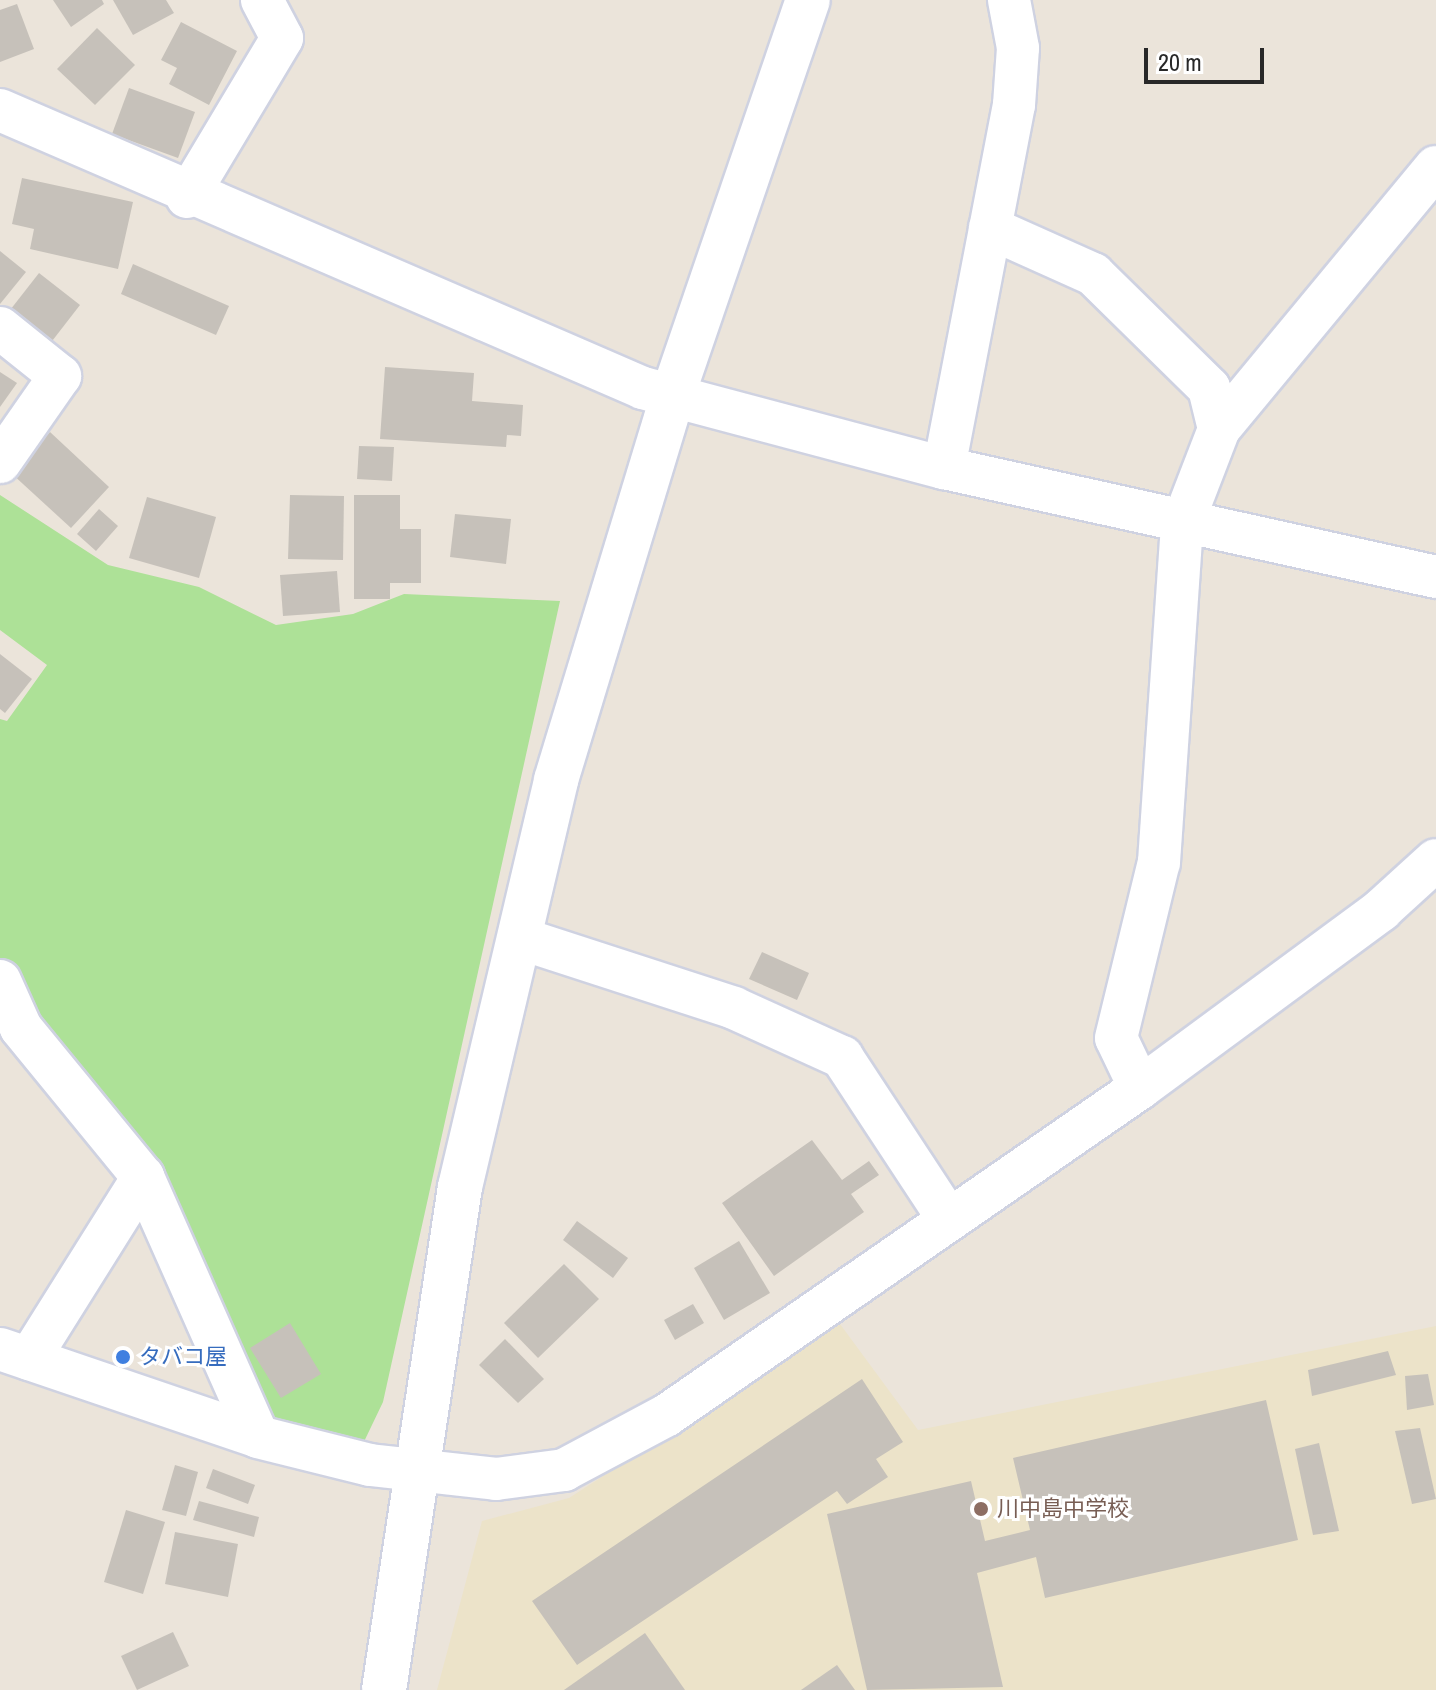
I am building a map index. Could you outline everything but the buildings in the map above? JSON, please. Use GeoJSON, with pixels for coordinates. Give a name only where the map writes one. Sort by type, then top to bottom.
{"type":"FeatureCollection","features":[{"type":"Feature","properties":{"kind":"street"},"geometry":{"type":"LineString","coordinates":[[187,197],[282,38],[262,0]]}},
{"type":"Feature","properties":{"kind":"street"},"geometry":{"type":"LineString","coordinates":[[384,1690],[460,1187],[556,780],[673,394],[808,0]]}},
{"type":"Feature","properties":{"kind":"street"},"geometry":{"type":"LineString","coordinates":[[944,468],[1014,105],[1018,48],[1009,0]]}},
{"type":"Feature","properties":{"kind":"street"},"geometry":{"type":"LineString","coordinates":[[0,110],[187,197],[673,394],[944,468],[1182,525],[1436,577]]}},
{"type":"Feature","properties":{"kind":"street"},"geometry":{"type":"LineString","coordinates":[[1140,1088],[1116,1038],[1159,862],[1182,525],[1219,429],[1436,167]]}},
{"type":"Feature","properties":{"kind":"street"},"geometry":{"type":"LineString","coordinates":[[990,228],[1093,274],[1209,388],[1219,429]]}},
{"type":"Feature","properties":{"kind":"street"},"geometry":{"type":"LineString","coordinates":[[0,328],[60,376],[0,462]]}},
{"type":"Feature","properties":{"kind":"street"},"geometry":{"type":"LineString","coordinates":[[143,1177],[15,1354],[258,1437],[415,1471],[496,1479],[564,1470],[667,1415],[947,1217],[1140,1088],[1381,910],[1436,860]]}},
{"type":"Feature","properties":{"kind":"street"},"geometry":{"type":"LineString","coordinates":[[519,938],[734,1008],[842,1057],[947,1217]]}},
{"type":"Feature","properties":{"kind":"street"},"geometry":{"type":"LineString","coordinates":[[0,981],[21,1028],[143,1177],[258,1437]]}},
{"type":"Feature","properties":{"kind":"shaded area","name":"川中島中学校"},"geometry":{"type":"Polygon","coordinates":[[[840,1324],[918,1430],[1436,1326],[1436,1690],[437,1690],[482,1521],[569,1498],[840,1324]]]}},
{"type":"Feature","properties":{"kind":"green space"},"geometry":{"type":"Polygon","coordinates":[[[0,495],[108,565],[199,587],[276,625],[353,614],[404,594],[560,601],[383,1402],[360,1450],[258,1437],[170,1192],[0,973],[0,719],[7,721],[47,665],[0,630],[0,495]]]}},
{"type":"Feature","properties":{"kind":"place","name":"タバコ屋"},"geometry":{"type":"Point","coordinates":[123,1357]}},
{"type":"Feature","properties":{"kind":"place","name":"川中島中学校"},"geometry":{"type":"Point","coordinates":[981,1509]}}]}
